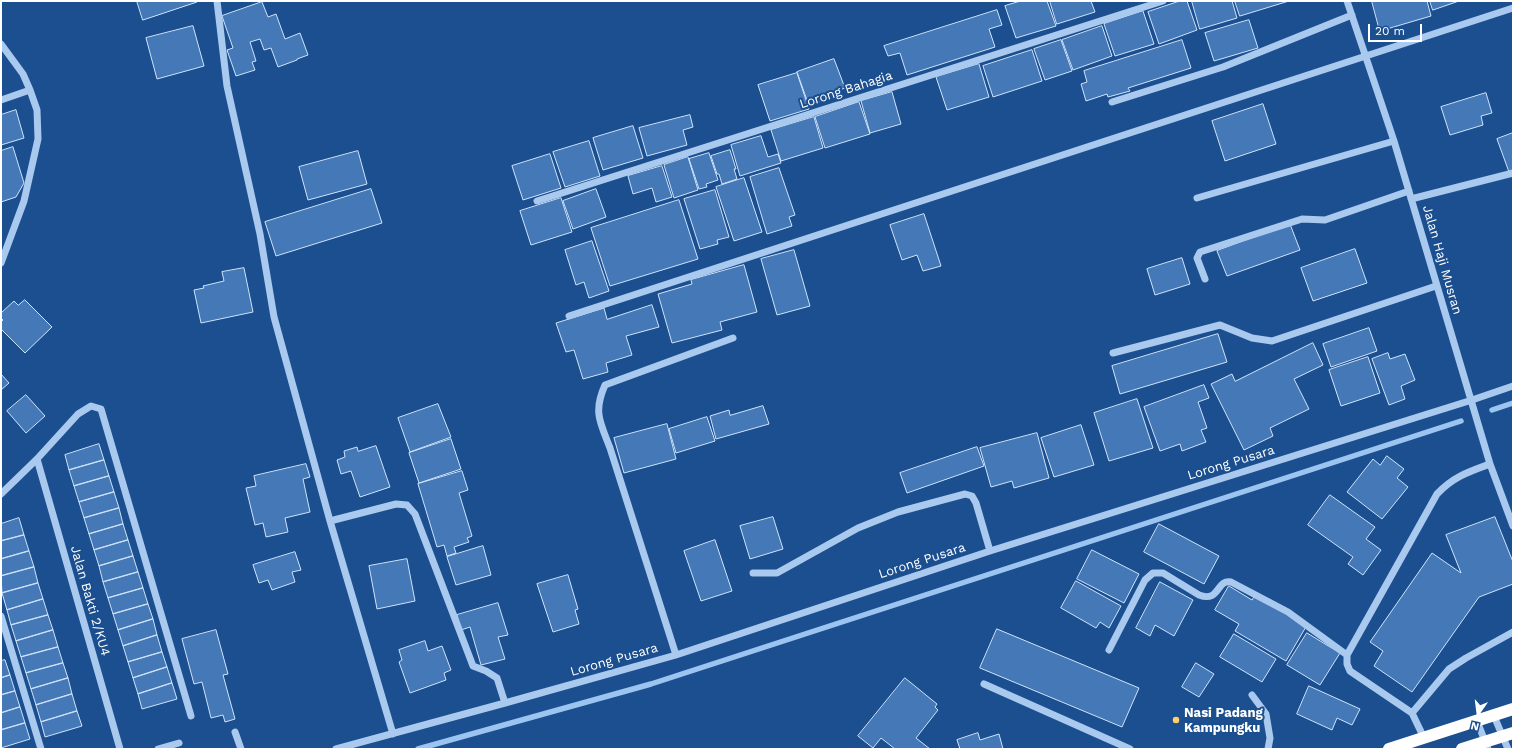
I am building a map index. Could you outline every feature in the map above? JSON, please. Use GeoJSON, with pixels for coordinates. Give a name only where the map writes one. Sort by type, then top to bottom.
{"type":"FeatureCollection","features":[{"type":"Feature","properties":{"kind":"highway"},"geometry":{"type":"LineString","coordinates":[[1389,749],[1513,710]]}},
{"type":"Feature","properties":{"kind":"highway"},"geometry":{"type":"LineString","coordinates":[[1462,749],[1486,745],[1507,734]]}},
{"type":"Feature","properties":{"kind":"street"},"geometry":{"type":"LineString","coordinates":[[217,1],[227,86],[260,234],[274,317],[330,521],[393,734]]}},
{"type":"Feature","properties":{"kind":"street","name":"Lorong Bahagia"},"geometry":{"type":"LineString","coordinates":[[536,201],[1163,1]]}},
{"type":"Feature","properties":{"kind":"street","name":"Jalan Haji Musran"},"geometry":{"type":"LineString","coordinates":[[1348,1],[1394,141],[1490,464],[1513,526]]}},
{"type":"Feature","properties":{"kind":"street"},"geometry":{"type":"LineString","coordinates":[[569,316],[1513,8]]}},
{"type":"Feature","properties":{"kind":"street"},"geometry":{"type":"LineString","coordinates":[[1112,102],[1223,67],[1352,15]]}},
{"type":"Feature","properties":{"kind":"street"},"geometry":{"type":"LineString","coordinates":[[1,44],[23,74],[30,90],[37,110],[38,139],[24,201],[1,263]]}},
{"type":"Feature","properties":{"kind":"street"},"geometry":{"type":"LineString","coordinates":[[1,100],[30,90]]}},
{"type":"Feature","properties":{"kind":"street"},"geometry":{"type":"LineString","coordinates":[[1198,198],[1394,141]]}},
{"type":"Feature","properties":{"kind":"street"},"geometry":{"type":"LineString","coordinates":[[1411,199],[1513,173]]}},
{"type":"Feature","properties":{"kind":"street"},"geometry":{"type":"LineString","coordinates":[[1205,279],[1197,258],[1200,252],[1302,219],[1325,220],[1409,191]]}},
{"type":"Feature","properties":{"kind":"street"},"geometry":{"type":"LineString","coordinates":[[1112,353],[1220,325],[1252,338],[1272,340],[1436,286]]}},
{"type":"Feature","properties":{"kind":"street"},"geometry":{"type":"LineString","coordinates":[[676,655],[610,448],[601,425],[598,407],[605,385],[733,338]]}},
{"type":"Feature","properties":{"kind":"street","name":"Lorong Pusara"},"geometry":{"type":"LineString","coordinates":[[336,749],[505,704],[676,655],[990,551],[1513,386]]}},
{"type":"Feature","properties":{"kind":"street"},"geometry":{"type":"LineString","coordinates":[[1,494],[37,459],[78,414],[91,406],[101,409],[191,716]]}},
{"type":"Feature","properties":{"kind":"street","name":"Jalan Bakti 2/KU4"},"geometry":{"type":"LineString","coordinates":[[37,459],[120,749]]}},
{"type":"Feature","properties":{"kind":"street"},"geometry":{"type":"LineString","coordinates":[[1424,738],[1412,713],[1350,671],[1347,664],[1347,655],[1436,494],[1446,484],[1460,475],[1490,464]]}},
{"type":"Feature","properties":{"kind":"street"},"geometry":{"type":"LineString","coordinates":[[753,573],[777,573],[858,528],[898,512],[965,494],[972,496],[976,503],[990,551]]}},
{"type":"Feature","properties":{"kind":"street"},"geometry":{"type":"LineString","coordinates":[[330,521],[396,504],[407,505],[415,514],[473,666],[497,678],[505,704]]}},
{"type":"Feature","properties":{"kind":"street"},"geometry":{"type":"LineString","coordinates":[[1109,650],[1144,580],[1153,573],[1163,573],[1205,598],[1211,597],[1224,583],[1231,582],[1288,612],[1347,655]]}},
{"type":"Feature","properties":{"kind":"street"},"geometry":{"type":"LineString","coordinates":[[1,616],[41,749]]}},
{"type":"Feature","properties":{"kind":"street"},"geometry":{"type":"LineString","coordinates":[[1412,713],[1449,669],[1513,632]]}},
{"type":"Feature","properties":{"kind":"street"},"geometry":{"type":"LineString","coordinates":[[984,684],[1130,749]]}},
{"type":"Feature","properties":{"kind":"street"},"geometry":{"type":"LineString","coordinates":[[1252,695],[1266,714],[1270,738],[1268,749]]}},
{"type":"Feature","properties":{"kind":"street"},"geometry":{"type":"LineString","coordinates":[[1494,716],[1507,734],[1508,749]]}},
{"type":"Feature","properties":{"kind":"street"},"geometry":{"type":"LineString","coordinates":[[1477,721],[1486,745]]}},
{"type":"Feature","properties":{"kind":"street"},"geometry":{"type":"LineString","coordinates":[[235,732],[242,749]]}},
{"type":"Feature","properties":{"kind":"street"},"geometry":{"type":"LineString","coordinates":[[158,749],[179,743]]}},
{"type":"Feature","properties":{"kind":"building"},"geometry":{"type":"Polygon","coordinates":[[[137,1],[196,1],[197,2],[143,20],[137,1]]]}},
{"type":"Feature","properties":{"kind":"building"},"geometry":{"type":"Polygon","coordinates":[[[1021,1],[1047,1],[1056,26],[1016,38],[1005,6],[1021,1]]]}},
{"type":"Feature","properties":{"kind":"building"},"geometry":{"type":"Polygon","coordinates":[[[1050,1],[1091,1],[1095,12],[1057,24],[1050,1]]]}},
{"type":"Feature","properties":{"kind":"building"},"geometry":{"type":"Polygon","coordinates":[[[1180,1],[1187,1],[1197,30],[1159,44],[1148,12],[1180,1]]]}},
{"type":"Feature","properties":{"kind":"building"},"geometry":{"type":"Polygon","coordinates":[[[1192,1],[1232,1],[1237,18],[1200,29],[1192,1]]]}},
{"type":"Feature","properties":{"kind":"building"},"geometry":{"type":"Polygon","coordinates":[[[1235,1],[1289,1],[1240,16],[1235,1]]]}},
{"type":"Feature","properties":{"kind":"building"},"geometry":{"type":"Polygon","coordinates":[[[1372,1],[1427,1],[1431,16],[1380,31],[1372,1]]]}},
{"type":"Feature","properties":{"kind":"building"},"geometry":{"type":"Polygon","coordinates":[[[1430,1],[1459,1],[1433,10],[1430,1]]]}},
{"type":"Feature","properties":{"kind":"building"},"geometry":{"type":"Polygon","coordinates":[[[262,2],[268,17],[276,14],[285,39],[300,33],[308,55],[278,67],[271,48],[264,50],[260,39],[250,42],[256,61],[252,62],[255,70],[236,76],[227,50],[233,48],[222,16],[262,2]]]}},
{"type":"Feature","properties":{"kind":"building"},"geometry":{"type":"Polygon","coordinates":[[[997,10],[1002,25],[989,29],[995,47],[907,75],[900,53],[888,56],[884,46],[997,10]]]}},
{"type":"Feature","properties":{"kind":"building"},"geometry":{"type":"Polygon","coordinates":[[[1143,11],[1154,44],[1115,56],[1104,24],[1143,11]]]}},
{"type":"Feature","properties":{"kind":"building"},"geometry":{"type":"Polygon","coordinates":[[[1249,20],[1258,48],[1214,61],[1205,33],[1249,20]]]}},
{"type":"Feature","properties":{"kind":"building"},"geometry":{"type":"Polygon","coordinates":[[[193,26],[204,66],[157,79],[146,38],[193,26]]]}},
{"type":"Feature","properties":{"kind":"building"},"geometry":{"type":"Polygon","coordinates":[[[1102,26],[1112,56],[1073,70],[1062,40],[1102,26]]]}},
{"type":"Feature","properties":{"kind":"building"},"geometry":{"type":"Polygon","coordinates":[[[1061,40],[1072,71],[1045,80],[1034,49],[1061,40]]]}},
{"type":"Feature","properties":{"kind":"building"},"geometry":{"type":"Polygon","coordinates":[[[1182,40],[1191,68],[1128,88],[1130,91],[1108,97],[1107,94],[1086,101],[1081,84],[1087,82],[1084,71],[1182,40]]]}},
{"type":"Feature","properties":{"kind":"building"},"geometry":{"type":"Polygon","coordinates":[[[1032,50],[1042,81],[993,97],[983,66],[1032,50]]]}},
{"type":"Feature","properties":{"kind":"building"},"geometry":{"type":"Polygon","coordinates":[[[834,59],[845,88],[836,91],[837,95],[809,106],[797,72],[834,59]]]}},
{"type":"Feature","properties":{"kind":"building"},"geometry":{"type":"Polygon","coordinates":[[[979,64],[989,97],[947,110],[936,77],[979,64]]]}},
{"type":"Feature","properties":{"kind":"building"},"geometry":{"type":"Polygon","coordinates":[[[797,73],[809,109],[770,121],[758,85],[797,73]]]}},
{"type":"Feature","properties":{"kind":"building"},"geometry":{"type":"Polygon","coordinates":[[[892,92],[901,124],[870,133],[861,101],[892,92]]]}},
{"type":"Feature","properties":{"kind":"building"},"geometry":{"type":"Polygon","coordinates":[[[1486,93],[1492,113],[1481,116],[1483,125],[1450,135],[1441,107],[1486,93]]]}},
{"type":"Feature","properties":{"kind":"building"},"geometry":{"type":"Polygon","coordinates":[[[859,102],[870,134],[825,148],[815,117],[859,102]]]}},
{"type":"Feature","properties":{"kind":"building"},"geometry":{"type":"Polygon","coordinates":[[[1263,104],[1276,144],[1225,161],[1212,121],[1263,104]]]}},
{"type":"Feature","properties":{"kind":"building"},"geometry":{"type":"Polygon","coordinates":[[[16,110],[24,138],[1,145],[1,115],[16,110]]]}},
{"type":"Feature","properties":{"kind":"building"},"geometry":{"type":"Polygon","coordinates":[[[690,115],[693,127],[683,130],[687,145],[647,156],[639,128],[690,115]]]}},
{"type":"Feature","properties":{"kind":"building"},"geometry":{"type":"Polygon","coordinates":[[[814,117],[823,148],[781,161],[771,130],[814,117]]]}},
{"type":"Feature","properties":{"kind":"building"},"geometry":{"type":"Polygon","coordinates":[[[633,126],[643,158],[603,170],[593,138],[633,126]]]}},
{"type":"Feature","properties":{"kind":"building"},"geometry":{"type":"Polygon","coordinates":[[[1513,133],[1513,170],[1509,172],[1497,139],[1513,133]]]}},
{"type":"Feature","properties":{"kind":"building"},"geometry":{"type":"Polygon","coordinates":[[[761,136],[768,157],[778,154],[781,163],[740,176],[731,145],[761,136]]]}},
{"type":"Feature","properties":{"kind":"building"},"geometry":{"type":"Polygon","coordinates":[[[589,141],[600,176],[565,187],[553,152],[589,141]]]}},
{"type":"Feature","properties":{"kind":"building"},"geometry":{"type":"Polygon","coordinates":[[[13,147],[24,183],[16,197],[1,202],[1,151],[13,147]]]}},
{"type":"Feature","properties":{"kind":"building"},"geometry":{"type":"Polygon","coordinates":[[[730,150],[736,169],[734,169],[737,179],[722,184],[711,156],[730,150]]]}},
{"type":"Feature","properties":{"kind":"building"},"geometry":{"type":"Polygon","coordinates":[[[358,151],[367,184],[308,200],[299,167],[358,151]]]}},
{"type":"Feature","properties":{"kind":"building"},"geometry":{"type":"Polygon","coordinates":[[[709,153],[718,180],[706,184],[707,187],[699,189],[689,159],[709,153]]]}},
{"type":"Feature","properties":{"kind":"building"},"geometry":{"type":"Polygon","coordinates":[[[550,154],[561,188],[523,200],[512,166],[550,154]]]}},
{"type":"Feature","properties":{"kind":"building"},"geometry":{"type":"Polygon","coordinates":[[[688,157],[698,190],[674,198],[664,165],[688,157]]]}},
{"type":"Feature","properties":{"kind":"building"},"geometry":{"type":"Polygon","coordinates":[[[662,166],[672,197],[656,202],[652,188],[633,194],[628,176],[662,166]]]}},
{"type":"Feature","properties":{"kind":"building"},"geometry":{"type":"Polygon","coordinates":[[[779,168],[795,215],[789,217],[792,226],[767,234],[750,177],[779,168]]]}},
{"type":"Feature","properties":{"kind":"building"},"geometry":{"type":"Polygon","coordinates":[[[744,178],[762,232],[734,241],[716,187],[744,178]]]}},
{"type":"Feature","properties":{"kind":"building"},"geometry":{"type":"Polygon","coordinates":[[[371,189],[382,223],[276,256],[265,222],[371,189]]]}},
{"type":"Feature","properties":{"kind":"building"},"geometry":{"type":"Polygon","coordinates":[[[596,189],[606,217],[573,229],[563,201],[596,189]]]}},
{"type":"Feature","properties":{"kind":"building"},"geometry":{"type":"Polygon","coordinates":[[[715,190],[729,237],[717,240],[718,244],[700,249],[684,199],[715,190]]]}},
{"type":"Feature","properties":{"kind":"building"},"geometry":{"type":"Polygon","coordinates":[[[561,198],[572,232],[531,245],[520,211],[561,198]]]}},
{"type":"Feature","properties":{"kind":"building"},"geometry":{"type":"Polygon","coordinates":[[[679,200],[698,259],[610,286],[591,228],[679,200]]]}},
{"type":"Feature","properties":{"kind":"building"},"geometry":{"type":"Polygon","coordinates":[[[924,214],[941,266],[923,271],[917,255],[902,260],[890,225],[924,214]]]}},
{"type":"Feature","properties":{"kind":"building"},"geometry":{"type":"Polygon","coordinates":[[[1290,224],[1300,250],[1227,276],[1217,251],[1290,224]]]}},
{"type":"Feature","properties":{"kind":"building"},"geometry":{"type":"Polygon","coordinates":[[[592,241],[609,291],[589,298],[584,282],[576,285],[565,250],[592,241]]]}},
{"type":"Feature","properties":{"kind":"building"},"geometry":{"type":"Polygon","coordinates":[[[1355,249],[1367,283],[1313,301],[1301,268],[1355,249]]]}},
{"type":"Feature","properties":{"kind":"building"},"geometry":{"type":"Polygon","coordinates":[[[794,250],[810,306],[777,315],[761,259],[794,250]]]}},
{"type":"Feature","properties":{"kind":"building"},"geometry":{"type":"Polygon","coordinates":[[[1182,258],[1190,284],[1155,295],[1147,269],[1182,258]]]}},
{"type":"Feature","properties":{"kind":"building"},"geometry":{"type":"Polygon","coordinates":[[[744,265],[757,312],[720,322],[722,330],[672,343],[658,294],[692,284],[691,280],[744,265]]]}},
{"type":"Feature","properties":{"kind":"building"},"geometry":{"type":"Polygon","coordinates":[[[244,268],[253,312],[201,323],[194,290],[204,288],[203,286],[224,281],[222,272],[244,268]]]}},
{"type":"Feature","properties":{"kind":"building"},"geometry":{"type":"Polygon","coordinates":[[[25,300],[52,327],[25,353],[1,329],[1,322],[3,320],[1,318],[1,313],[14,301],[18,305],[25,300]]]}},
{"type":"Feature","properties":{"kind":"building"},"geometry":{"type":"Polygon","coordinates":[[[652,305],[659,327],[626,336],[632,355],[606,363],[608,372],[583,379],[574,350],[566,352],[556,323],[604,308],[607,319],[652,305]]]}},
{"type":"Feature","properties":{"kind":"building"},"geometry":{"type":"Polygon","coordinates":[[[1369,328],[1377,351],[1331,367],[1323,344],[1369,328]]]}},
{"type":"Feature","properties":{"kind":"building"},"geometry":{"type":"Polygon","coordinates":[[[1218,334],[1227,362],[1120,394],[1112,366],[1218,334]]]}},
{"type":"Feature","properties":{"kind":"building"},"geometry":{"type":"Polygon","coordinates":[[[1313,343],[1323,365],[1294,379],[1309,409],[1270,428],[1273,436],[1244,450],[1211,384],[1232,374],[1235,381],[1313,343]]]}},
{"type":"Feature","properties":{"kind":"building"},"geometry":{"type":"Polygon","coordinates":[[[1388,353],[1390,359],[1405,354],[1415,380],[1401,386],[1405,399],[1389,405],[1372,359],[1388,353]]]}},
{"type":"Feature","properties":{"kind":"building"},"geometry":{"type":"Polygon","coordinates":[[[1368,357],[1380,393],[1341,406],[1329,370],[1368,357]]]}},
{"type":"Feature","properties":{"kind":"building"},"geometry":{"type":"Polygon","coordinates":[[[1,374],[9,383],[1,390],[1,374]]]}},
{"type":"Feature","properties":{"kind":"building"},"geometry":{"type":"Polygon","coordinates":[[[1204,385],[1209,398],[1198,402],[1207,428],[1201,430],[1206,442],[1182,451],[1180,444],[1160,451],[1144,407],[1204,385]]]}},
{"type":"Feature","properties":{"kind":"building"},"geometry":{"type":"Polygon","coordinates":[[[26,395],[45,416],[26,433],[7,411],[26,395]]]}},
{"type":"Feature","properties":{"kind":"building"},"geometry":{"type":"Polygon","coordinates":[[[1137,399],[1153,448],[1109,461],[1094,413],[1137,399]]]}},
{"type":"Feature","properties":{"kind":"building"},"geometry":{"type":"Polygon","coordinates":[[[438,404],[451,437],[410,452],[398,418],[438,404]]]}},
{"type":"Feature","properties":{"kind":"building"},"geometry":{"type":"Polygon","coordinates":[[[763,406],[769,424],[716,439],[710,416],[729,410],[730,415],[763,406]]]}},
{"type":"Feature","properties":{"kind":"building"},"geometry":{"type":"Polygon","coordinates":[[[707,417],[715,441],[676,453],[669,429],[707,417]]]}},
{"type":"Feature","properties":{"kind":"building"},"geometry":{"type":"Polygon","coordinates":[[[667,424],[676,459],[624,473],[614,438],[667,424]]]}},
{"type":"Feature","properties":{"kind":"building"},"geometry":{"type":"Polygon","coordinates":[[[1081,425],[1094,465],[1054,477],[1041,438],[1081,425]]]}},
{"type":"Feature","properties":{"kind":"building"},"geometry":{"type":"Polygon","coordinates":[[[1037,433],[1049,478],[1014,488],[1012,481],[991,487],[980,448],[1037,433]]]}},
{"type":"Feature","properties":{"kind":"building"},"geometry":{"type":"Polygon","coordinates":[[[451,439],[461,469],[419,483],[409,453],[451,439]]]}},
{"type":"Feature","properties":{"kind":"building"},"geometry":{"type":"Polygon","coordinates":[[[99,444],[104,460],[69,470],[65,455],[99,444]]]}},
{"type":"Feature","properties":{"kind":"building"},"geometry":{"type":"Polygon","coordinates":[[[376,446],[390,487],[360,497],[351,471],[341,474],[337,460],[345,457],[344,451],[357,447],[358,451],[376,446]]]}},
{"type":"Feature","properties":{"kind":"building"},"geometry":{"type":"Polygon","coordinates":[[[977,447],[984,466],[907,493],[900,473],[977,447]]]}},
{"type":"Feature","properties":{"kind":"building"},"geometry":{"type":"Polygon","coordinates":[[[1387,456],[1404,469],[1397,478],[1408,487],[1382,519],[1347,492],[1373,459],[1380,465],[1387,456]]]}},
{"type":"Feature","properties":{"kind":"building"},"geometry":{"type":"Polygon","coordinates":[[[104,460],[109,476],[74,486],[69,470],[104,460]]]}},
{"type":"Feature","properties":{"kind":"building"},"geometry":{"type":"Polygon","coordinates":[[[306,464],[310,477],[303,479],[310,512],[285,518],[288,532],[266,537],[263,523],[255,525],[246,488],[256,486],[254,476],[306,464]]]}},
{"type":"Feature","properties":{"kind":"building"},"geometry":{"type":"Polygon","coordinates":[[[462,471],[468,490],[459,493],[472,536],[467,538],[469,542],[454,547],[456,553],[447,556],[444,545],[437,547],[418,484],[462,471]]]}},
{"type":"Feature","properties":{"kind":"building"},"geometry":{"type":"Polygon","coordinates":[[[109,476],[114,492],[79,502],[74,486],[109,476]]]}},
{"type":"Feature","properties":{"kind":"building"},"geometry":{"type":"Polygon","coordinates":[[[114,492],[119,508],[84,518],[79,502],[114,492]]]}},
{"type":"Feature","properties":{"kind":"building"},"geometry":{"type":"Polygon","coordinates":[[[1330,495],[1375,527],[1366,539],[1381,550],[1363,575],[1348,564],[1353,557],[1308,525],[1330,495]]]}},
{"type":"Feature","properties":{"kind":"building"},"geometry":{"type":"Polygon","coordinates":[[[119,508],[123,524],[89,534],[84,518],[119,508]]]}},
{"type":"Feature","properties":{"kind":"building"},"geometry":{"type":"Polygon","coordinates":[[[773,517],[783,549],[750,559],[740,526],[773,517]]]}},
{"type":"Feature","properties":{"kind":"building"},"geometry":{"type":"Polygon","coordinates":[[[1495,517],[1513,562],[1513,584],[1479,597],[1412,692],[1374,666],[1383,651],[1370,642],[1432,553],[1461,573],[1446,535],[1495,517]]]}},
{"type":"Feature","properties":{"kind":"building"},"geometry":{"type":"Polygon","coordinates":[[[19,518],[24,535],[1,541],[1,524],[19,518]]]}},
{"type":"Feature","properties":{"kind":"building"},"geometry":{"type":"Polygon","coordinates":[[[123,524],[128,540],[94,550],[89,534],[123,524]]]}},
{"type":"Feature","properties":{"kind":"building"},"geometry":{"type":"Polygon","coordinates":[[[1159,524],[1219,556],[1204,584],[1144,552],[1159,524]]]}},
{"type":"Feature","properties":{"kind":"building"},"geometry":{"type":"Polygon","coordinates":[[[24,535],[29,551],[1,559],[1,541],[24,535]]]}},
{"type":"Feature","properties":{"kind":"building"},"geometry":{"type":"Polygon","coordinates":[[[128,540],[133,556],[99,566],[94,550],[128,540]]]}},
{"type":"Feature","properties":{"kind":"building"},"geometry":{"type":"Polygon","coordinates":[[[715,540],[732,591],[701,601],[684,551],[715,540]]]}},
{"type":"Feature","properties":{"kind":"building"},"geometry":{"type":"Polygon","coordinates":[[[483,546],[491,575],[456,585],[447,557],[483,546]]]}},
{"type":"Feature","properties":{"kind":"building"},"geometry":{"type":"Polygon","coordinates":[[[1092,550],[1139,574],[1124,603],[1077,579],[1092,550]]]}},
{"type":"Feature","properties":{"kind":"building"},"geometry":{"type":"Polygon","coordinates":[[[29,551],[34,567],[1,576],[1,559],[29,551]]]}},
{"type":"Feature","properties":{"kind":"building"},"geometry":{"type":"Polygon","coordinates":[[[295,552],[301,570],[292,572],[295,582],[272,590],[268,580],[259,583],[253,565],[295,552]]]}},
{"type":"Feature","properties":{"kind":"building"},"geometry":{"type":"Polygon","coordinates":[[[133,556],[138,572],[103,582],[99,566],[133,556]]]}},
{"type":"Feature","properties":{"kind":"building"},"geometry":{"type":"Polygon","coordinates":[[[407,559],[415,601],[377,609],[369,566],[407,559]]]}},
{"type":"Feature","properties":{"kind":"building"},"geometry":{"type":"Polygon","coordinates":[[[34,567],[38,583],[2,593],[1,576],[34,567]]]}},
{"type":"Feature","properties":{"kind":"building"},"geometry":{"type":"Polygon","coordinates":[[[138,572],[143,588],[108,598],[103,582],[138,572]]]}},
{"type":"Feature","properties":{"kind":"building"},"geometry":{"type":"Polygon","coordinates":[[[568,575],[578,609],[575,610],[579,624],[553,632],[537,584],[568,575]]]}},
{"type":"Feature","properties":{"kind":"building"},"geometry":{"type":"Polygon","coordinates":[[[1076,581],[1121,606],[1109,628],[1100,622],[1096,628],[1061,608],[1076,581]]]}},
{"type":"Feature","properties":{"kind":"building"},"geometry":{"type":"Polygon","coordinates":[[[1160,582],[1193,600],[1174,636],[1155,625],[1150,636],[1136,628],[1160,582]]]}},
{"type":"Feature","properties":{"kind":"building"},"geometry":{"type":"Polygon","coordinates":[[[38,583],[43,599],[7,610],[2,593],[38,583]]]}},
{"type":"Feature","properties":{"kind":"building"},"geometry":{"type":"Polygon","coordinates":[[[1229,586],[1252,600],[1255,595],[1307,625],[1286,661],[1235,631],[1239,624],[1215,610],[1229,586]]]}},
{"type":"Feature","properties":{"kind":"building"},"geometry":{"type":"Polygon","coordinates":[[[143,588],[148,604],[113,614],[108,598],[143,588]]]}},
{"type":"Feature","properties":{"kind":"building"},"geometry":{"type":"Polygon","coordinates":[[[43,599],[48,615],[11,625],[7,610],[43,599]]]}},
{"type":"Feature","properties":{"kind":"building"},"geometry":{"type":"Polygon","coordinates":[[[498,603],[508,635],[498,637],[505,659],[481,665],[470,627],[461,630],[457,615],[498,603]]]}},
{"type":"Feature","properties":{"kind":"building"},"geometry":{"type":"Polygon","coordinates":[[[148,604],[153,619],[118,630],[113,614],[148,604]]]}},
{"type":"Feature","properties":{"kind":"building"},"geometry":{"type":"Polygon","coordinates":[[[48,615],[53,630],[16,641],[11,625],[48,615]]]}},
{"type":"Feature","properties":{"kind":"building"},"geometry":{"type":"Polygon","coordinates":[[[153,619],[157,635],[123,646],[118,630],[153,619]]]}},
{"type":"Feature","properties":{"kind":"building"},"geometry":{"type":"Polygon","coordinates":[[[997,629],[1139,688],[1122,727],[980,668],[997,629]]]}},
{"type":"Feature","properties":{"kind":"building"},"geometry":{"type":"Polygon","coordinates":[[[53,630],[58,647],[21,657],[16,641],[53,630]]]}},
{"type":"Feature","properties":{"kind":"building"},"geometry":{"type":"Polygon","coordinates":[[[216,630],[228,674],[223,675],[235,719],[225,722],[223,715],[211,718],[202,682],[194,684],[182,639],[216,630]]]}},
{"type":"Feature","properties":{"kind":"building"},"geometry":{"type":"Polygon","coordinates":[[[1307,633],[1340,653],[1320,685],[1287,665],[1307,633]]]}},
{"type":"Feature","properties":{"kind":"building"},"geometry":{"type":"Polygon","coordinates":[[[1234,634],[1276,659],[1262,682],[1220,657],[1234,634]]]}},
{"type":"Feature","properties":{"kind":"building"},"geometry":{"type":"Polygon","coordinates":[[[157,635],[162,652],[128,662],[123,646],[157,635]]]}},
{"type":"Feature","properties":{"kind":"building"},"geometry":{"type":"Polygon","coordinates":[[[425,641],[428,651],[442,646],[451,670],[444,673],[446,680],[410,693],[399,662],[402,660],[399,650],[425,641]]]}},
{"type":"Feature","properties":{"kind":"building"},"geometry":{"type":"Polygon","coordinates":[[[58,647],[63,663],[26,673],[21,657],[58,647]]]}},
{"type":"Feature","properties":{"kind":"building"},"geometry":{"type":"Polygon","coordinates":[[[162,652],[167,667],[133,678],[128,662],[162,652]]]}},
{"type":"Feature","properties":{"kind":"building"},"geometry":{"type":"Polygon","coordinates":[[[5,660],[10,675],[1,678],[1,661],[5,660]]]}},
{"type":"Feature","properties":{"kind":"building"},"geometry":{"type":"Polygon","coordinates":[[[63,663],[68,678],[31,689],[26,673],[63,663]]]}},
{"type":"Feature","properties":{"kind":"building"},"geometry":{"type":"Polygon","coordinates":[[[1196,663],[1214,674],[1199,697],[1182,687],[1196,663]]]}},
{"type":"Feature","properties":{"kind":"building"},"geometry":{"type":"Polygon","coordinates":[[[167,667],[172,683],[138,694],[133,678],[167,667]]]}},
{"type":"Feature","properties":{"kind":"building"},"geometry":{"type":"Polygon","coordinates":[[[10,675],[15,691],[1,695],[1,678],[10,675]]]}},
{"type":"Feature","properties":{"kind":"building"},"geometry":{"type":"Polygon","coordinates":[[[68,678],[72,694],[36,705],[31,689],[68,678]]]}},
{"type":"Feature","properties":{"kind":"building"},"geometry":{"type":"Polygon","coordinates":[[[905,678],[937,704],[935,707],[938,710],[916,738],[930,749],[895,749],[881,738],[873,748],[858,736],[905,678]]]}},
{"type":"Feature","properties":{"kind":"building"},"geometry":{"type":"Polygon","coordinates":[[[172,683],[177,699],[142,709],[138,694],[172,683]]]}},
{"type":"Feature","properties":{"kind":"building"},"geometry":{"type":"Polygon","coordinates":[[[1309,686],[1360,709],[1352,725],[1337,718],[1332,730],[1297,714],[1309,686]]]}},
{"type":"Feature","properties":{"kind":"building"},"geometry":{"type":"Polygon","coordinates":[[[15,691],[20,707],[1,713],[1,695],[15,691]]]}},
{"type":"Feature","properties":{"kind":"building"},"geometry":{"type":"Polygon","coordinates":[[[72,694],[77,711],[41,722],[36,705],[72,694]]]}},
{"type":"Feature","properties":{"kind":"building"},"geometry":{"type":"Polygon","coordinates":[[[20,707],[25,723],[1,730],[1,713],[20,707]]]}},
{"type":"Feature","properties":{"kind":"building"},"geometry":{"type":"Polygon","coordinates":[[[77,711],[82,726],[45,737],[41,722],[77,711]]]}},
{"type":"Feature","properties":{"kind":"building"},"geometry":{"type":"Polygon","coordinates":[[[25,723],[30,739],[1,748],[1,730],[25,723]]]}},
{"type":"Feature","properties":{"kind":"building"},"geometry":{"type":"Polygon","coordinates":[[[978,733],[980,740],[999,734],[1003,749],[960,749],[957,740],[978,733]]]}},
{"type":"Feature","properties":{"kind":"waterway"},"geometry":{"type":"LineString","coordinates":[[1492,410],[1513,403]]}},
{"type":"Feature","properties":{"kind":"waterway"},"geometry":{"type":"LineString","coordinates":[[418,749],[651,684],[1461,421]]}},
{"type":"Feature","properties":{"kind":"place","name":"Nasi Padang Kampungku"},"geometry":{"type":"Point","coordinates":[1176,720]}}]}
